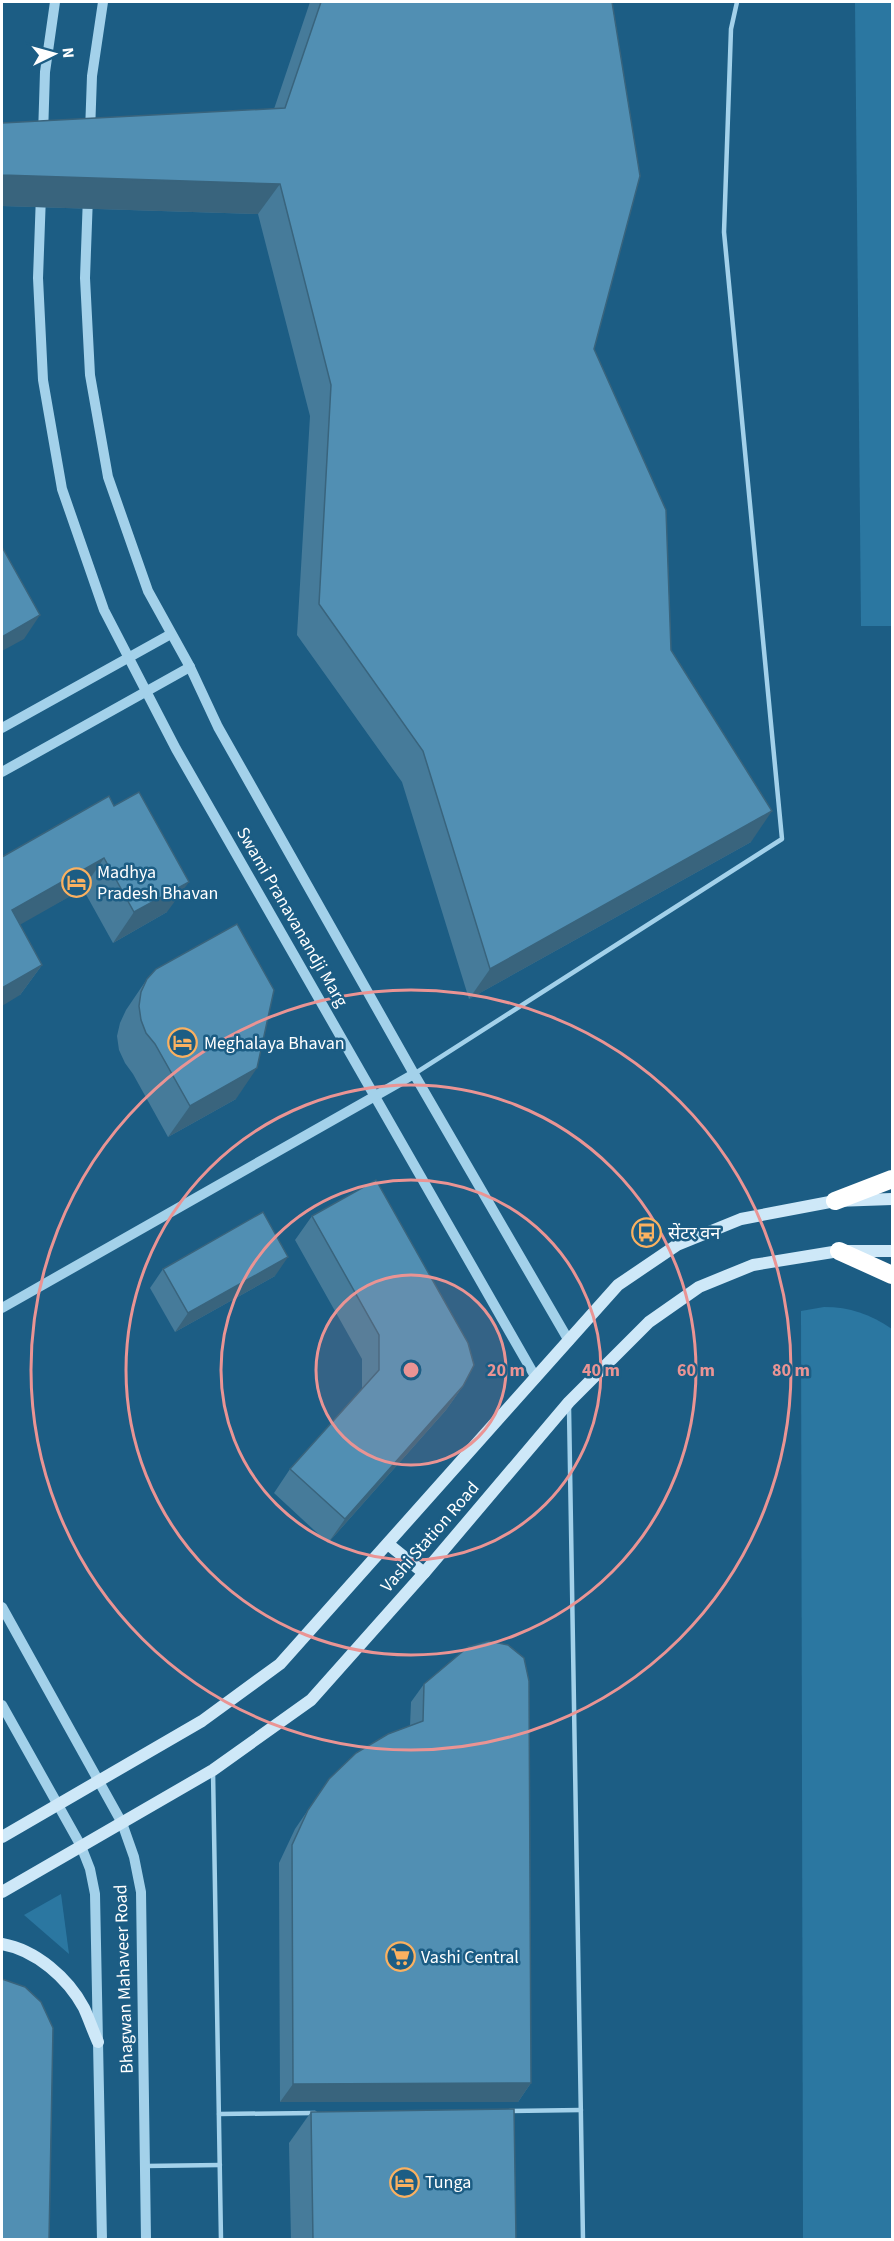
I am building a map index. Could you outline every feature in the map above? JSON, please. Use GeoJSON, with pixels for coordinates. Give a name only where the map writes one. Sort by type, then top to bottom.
{"type":"FeatureCollection","features":[{"type":"Feature","properties":{"kind":"highway"},"geometry":{"type":"LineString","coordinates":[[835,1200],[892,1179]]}},
{"type":"Feature","properties":{"kind":"highway"},"geometry":{"type":"LineString","coordinates":[[839,1251],[892,1275]]}},
{"type":"Feature","properties":{"kind":"main road","name":"Vashi Station Road"},"geometry":{"type":"LineString","coordinates":[[2,1837],[202,1720],[280,1664],[618,1285],[676,1245],[741,1219],[835,1200],[892,1199]]}},
{"type":"Feature","properties":{"kind":"main road","name":"Vashi Station Road"},"geometry":{"type":"LineString","coordinates":[[2,1892],[213,1770],[311,1700],[424,1574],[569,1402],[649,1322],[699,1287],[753,1265],[839,1251],[892,1251]]}},
{"type":"Feature","properties":{"kind":"main road"},"geometry":{"type":"LineString","coordinates":[[388,1544],[424,1574]]}},
{"type":"Feature","properties":{"kind":"main road"},"geometry":{"type":"LineString","coordinates":[[2,1944],[36,1957],[63,1979],[83,2007],[98,2042]]}},
{"type":"Feature","properties":{"kind":"street"},"geometry":{"type":"LineString","coordinates":[[43,141],[45,72],[55,2]]}},
{"type":"Feature","properties":{"kind":"street"},"geometry":{"type":"LineString","coordinates":[[90,148],[92,76],[103,2]]}},
{"type":"Feature","properties":{"kind":"street","name":"Swami Pranavanandji Marg"},"geometry":{"type":"LineString","coordinates":[[89,183],[86,278],[90,375],[108,477],[148,591],[190,667],[218,727],[414,1074],[569,1341]]}},
{"type":"Feature","properties":{"kind":"street","name":"Swami Pranavanandji Marg"},"geometry":{"type":"LineString","coordinates":[[41,187],[38,278],[43,380],[62,489],[104,610],[176,749],[536,1378]]}},
{"type":"Feature","properties":{"kind":"street"},"geometry":{"type":"LineString","coordinates":[[2,728],[171,634]]}},
{"type":"Feature","properties":{"kind":"street"},"geometry":{"type":"LineString","coordinates":[[2,772],[190,667]]}},
{"type":"Feature","properties":{"kind":"street"},"geometry":{"type":"LineString","coordinates":[[2,1308],[414,1074]]}},
{"type":"Feature","properties":{"kind":"street","name":"Bhagwan Mahaveer Road"},"geometry":{"type":"LineString","coordinates":[[2,1607],[122,1823],[134,1857],[141,1892],[146,2240]]}},
{"type":"Feature","properties":{"kind":"street","name":"Bhagwan Mahaveer Road"},"geometry":{"type":"LineString","coordinates":[[2,1705],[81,1846],[90,1869],[95,1894],[102,2240]]}},
{"type":"Feature","properties":{"kind":"lane"},"geometry":{"type":"LineString","coordinates":[[414,1074],[782,839],[724,232],[731,29],[738,2]]}},
{"type":"Feature","properties":{"kind":"lane"},"geometry":{"type":"LineString","coordinates":[[569,1402],[583,2240]]}},
{"type":"Feature","properties":{"kind":"lane"},"geometry":{"type":"LineString","coordinates":[[213,1770],[221,2240]]}},
{"type":"Feature","properties":{"kind":"lane"},"geometry":{"type":"LineString","coordinates":[[508,2111],[580,2110]]}},
{"type":"Feature","properties":{"kind":"lane"},"geometry":{"type":"LineString","coordinates":[[219,2114],[320,2113]]}},
{"type":"Feature","properties":{"kind":"lane"},"geometry":{"type":"LineString","coordinates":[[145,2166],[220,2165]]}},
{"type":"Feature","properties":{"kind":"shaded area"},"geometry":{"type":"Polygon","coordinates":[[[855,2],[892,2],[892,626],[861,626],[855,2]]]}},
{"type":"Feature","properties":{"kind":"shaded area"},"geometry":{"type":"Polygon","coordinates":[[[824,1307],[860,1312],[892,1329],[892,2239],[803,2239],[801,1311],[824,1307]]]}},
{"type":"Feature","properties":{"kind":"shaded area"},"geometry":{"type":"Polygon","coordinates":[[[61,1894],[69,1954],[24,1915],[61,1894]]]}},
{"type":"Feature","properties":{"kind":"building"},"geometry":{"type":"Polygon","coordinates":[[[321,2],[612,2],[640,176],[594,349],[666,510],[671,650],[772,811],[490,969],[423,751],[319,604],[331,385],[280,184],[2,175],[2,123],[285,108],[321,2]]]}},
{"type":"Feature","properties":{"kind":"building"},"geometry":{"type":"Polygon","coordinates":[[[2,547],[40,615],[2,637],[2,547]]]}},
{"type":"Feature","properties":{"kind":"building"},"geometry":{"type":"Polygon","coordinates":[[[139,792],[189,882],[134,912],[104,858],[12,910],[42,965],[2,988],[2,857],[109,796],[114,806],[139,792]]]}},
{"type":"Feature","properties":{"kind":"building","name":"Meghalaya Bhavan"},"geometry":{"type":"Polygon","coordinates":[[[237,924],[274,990],[257,1068],[190,1106],[155,1044],[146,1033],[139,1006],[141,992],[147,979],[156,969],[237,924]]]}},
{"type":"Feature","properties":{"kind":"building"},"geometry":{"type":"Polygon","coordinates":[[[376,1180],[468,1343],[474,1365],[463,1386],[345,1519],[290,1469],[379,1370],[379,1335],[312,1216],[376,1180]]]}},
{"type":"Feature","properties":{"kind":"building"},"geometry":{"type":"Polygon","coordinates":[[[263,1212],[288,1257],[188,1313],[163,1269],[263,1212]]]}},
{"type":"Feature","properties":{"kind":"building"},"geometry":{"type":"Polygon","coordinates":[[[489,1641],[508,1645],[524,1658],[529,1681],[531,2083],[293,2084],[292,1845],[308,1810],[329,1779],[356,1753],[388,1734],[423,1721],[424,1684],[468,1647],[489,1641]]]}},
{"type":"Feature","properties":{"kind":"building"},"geometry":{"type":"Polygon","coordinates":[[[2,1979],[25,1987],[41,2002],[53,2028],[49,2240],[2,2240],[2,1979]]]}},
{"type":"Feature","properties":{"kind":"building","name":"Tunga"},"geometry":{"type":"Polygon","coordinates":[[[514,2109],[516,2240],[313,2240],[311,2112],[514,2109]]]}},
{"type":"Feature","properties":{"kind":"place","name":"Madhya Pradesh Bhavan"},"geometry":{"type":"Point","coordinates":[76,882]}},
{"type":"Feature","properties":{"kind":"place","name":"Meghalaya Bhavan"},"geometry":{"type":"Point","coordinates":[183,1043]}},
{"type":"Feature","properties":{"kind":"place","name":"सेंटर वन"},"geometry":{"type":"Point","coordinates":[647,1233]}},
{"type":"Feature","properties":{"kind":"place","name":"Vashi Central"},"geometry":{"type":"Point","coordinates":[400,1957]}},
{"type":"Feature","properties":{"kind":"place","name":"Tunga"},"geometry":{"type":"Point","coordinates":[404,2182]}}]}
